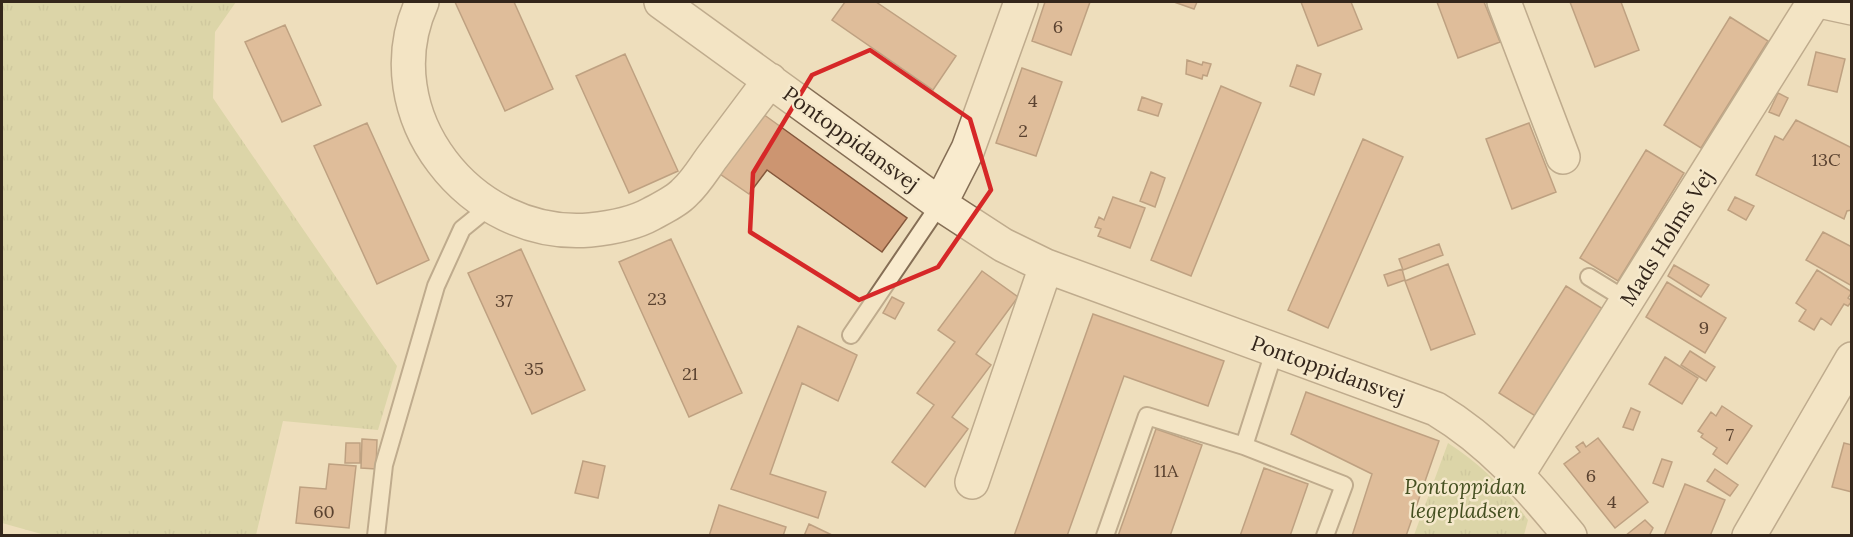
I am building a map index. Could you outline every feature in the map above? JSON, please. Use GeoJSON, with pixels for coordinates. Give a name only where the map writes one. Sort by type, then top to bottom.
{"type":"FeatureCollection","features":[{"type":"Feature","properties":{"kind":"street"},"geometry":{"type":"LineString","coordinates":[[422,2],[416,16],[409,59],[414,103],[429,144],[455,179],[489,207],[527,224],[568,232],[610,228],[649,216],[685,193],[770,80]]}},
{"type":"Feature","properties":{"kind":"street","name":"Pontoppidansvej"},"geometry":{"type":"LineString","coordinates":[[662,2],[940,204],[1003,245],[1046,266],[1275,352],[1436,409],[1468,428],[1518,474],[1570,536]]}},
{"type":"Feature","properties":{"kind":"street"},"geometry":{"type":"LineString","coordinates":[[940,204],[968,149],[1021,2]]}},
{"type":"Feature","properties":{"kind":"street"},"geometry":{"type":"LineString","coordinates":[[1504,2],[1563,157]]}},
{"type":"Feature","properties":{"kind":"street","name":"Mads Holms Vej"},"geometry":{"type":"LineString","coordinates":[[1518,474],[1814,2]]}},
{"type":"Feature","properties":{"kind":"street"},"geometry":{"type":"LineString","coordinates":[[1824,2],[1851,8]]}},
{"type":"Feature","properties":{"kind":"street"},"geometry":{"type":"LineString","coordinates":[[972,482],[1046,266]]}},
{"type":"Feature","properties":{"kind":"street"},"geometry":{"type":"LineString","coordinates":[[1749,536],[1851,359]]}},
{"type":"Feature","properties":{"kind":"lane"},"geometry":{"type":"LineString","coordinates":[[851,335],[940,204]]}},
{"type":"Feature","properties":{"kind":"lane"},"geometry":{"type":"LineString","coordinates":[[376,536],[384,465],[436,286],[462,229],[489,207]]}},
{"type":"Feature","properties":{"kind":"lane"},"geometry":{"type":"LineString","coordinates":[[1589,277],[1628,301]]}},
{"type":"Feature","properties":{"kind":"lane"},"geometry":{"type":"LineString","coordinates":[[1244,446],[1275,352]]}},
{"type":"Feature","properties":{"kind":"lane"},"geometry":{"type":"LineString","coordinates":[[1105,536],[1147,416],[1244,446],[1344,485],[1325,536]]}},
{"type":"Feature","properties":{"kind":"highlighted area"},"geometry":{"type":"Polygon","coordinates":[[[870,50],[970,119],[991,190],[938,267],[859,300],[750,232],[753,173],[812,75],[870,50]]]}},
{"type":"Feature","properties":{"kind":"green space"},"geometry":{"type":"Polygon","coordinates":[[[2,2],[236,2],[215,32],[213,98],[397,366],[378,430],[283,421],[256,535],[45,535],[2,523],[2,2]]]}},
{"type":"Feature","properties":{"kind":"green space","name":"Pontoppidan legepladsen"},"geometry":{"type":"Polygon","coordinates":[[[1448,443],[1482,468],[1510,498],[1528,520],[1524,535],[1414,535],[1448,443]]]}},
{"type":"Feature","properties":{"kind":"building"},"geometry":{"type":"Polygon","coordinates":[[[455,2],[514,2],[553,89],[505,111],[455,2]]]}},
{"type":"Feature","properties":{"kind":"building"},"geometry":{"type":"Polygon","coordinates":[[[845,2],[876,2],[956,56],[933,90],[832,20],[845,2]]]}},
{"type":"Feature","properties":{"kind":"building"},"geometry":{"type":"Polygon","coordinates":[[[1045,2],[1090,2],[1071,55],[1032,41],[1045,2]]]}},
{"type":"Feature","properties":{"kind":"building"},"geometry":{"type":"Polygon","coordinates":[[[1174,2],[1197,2],[1194,9],[1174,2]]]}},
{"type":"Feature","properties":{"kind":"building"},"geometry":{"type":"Polygon","coordinates":[[[1301,2],[1351,2],[1362,29],[1318,46],[1301,2]]]}},
{"type":"Feature","properties":{"kind":"building"},"geometry":{"type":"Polygon","coordinates":[[[1437,2],[1484,2],[1500,42],[1458,58],[1437,2]]]}},
{"type":"Feature","properties":{"kind":"building"},"geometry":{"type":"Polygon","coordinates":[[[1570,2],[1621,2],[1639,50],[1595,67],[1570,2]]]}},
{"type":"Feature","properties":{"kind":"building"},"geometry":{"type":"Polygon","coordinates":[[[1730,17],[1768,41],[1701,148],[1664,125],[1730,17]]]}},
{"type":"Feature","properties":{"kind":"building"},"geometry":{"type":"Polygon","coordinates":[[[285,25],[321,105],[282,122],[245,42],[285,25]]]}},
{"type":"Feature","properties":{"kind":"building"},"geometry":{"type":"Polygon","coordinates":[[[1816,52],[1845,59],[1837,92],[1808,85],[1816,52]]]}},
{"type":"Feature","properties":{"kind":"building"},"geometry":{"type":"Polygon","coordinates":[[[625,54],[678,171],[629,193],[576,76],[625,54]]]}},
{"type":"Feature","properties":{"kind":"building"},"geometry":{"type":"Polygon","coordinates":[[[1187,60],[1202,65],[1203,62],[1211,64],[1207,76],[1203,75],[1202,79],[1186,74],[1187,60]]]}},
{"type":"Feature","properties":{"kind":"building"},"geometry":{"type":"Polygon","coordinates":[[[1297,65],[1321,74],[1314,95],[1290,86],[1297,65]]]}},
{"type":"Feature","properties":{"kind":"building"},"geometry":{"type":"Polygon","coordinates":[[[1022,68],[1062,82],[1036,156],[996,143],[1022,68]]]}},
{"type":"Feature","properties":{"kind":"building"},"geometry":{"type":"Polygon","coordinates":[[[1221,86],[1261,103],[1191,276],[1151,260],[1221,86]]]}},
{"type":"Feature","properties":{"kind":"building"},"geometry":{"type":"Polygon","coordinates":[[[1778,93],[1788,98],[1779,116],[1769,112],[1778,93]]]}},
{"type":"Feature","properties":{"kind":"building"},"geometry":{"type":"Polygon","coordinates":[[[1142,97],[1162,104],[1158,116],[1138,110],[1142,97]]]}},
{"type":"Feature","properties":{"kind":"building"},"geometry":{"type":"Polygon","coordinates":[[[763,114],[907,218],[882,252],[767,170],[749,194],[720,174],[763,114]]]}},
{"type":"Feature","properties":{"kind":"building"},"geometry":{"type":"Polygon","coordinates":[[[1796,120],[1852,148],[1852,210],[1847,211],[1844,219],[1756,175],[1775,136],[1783,140],[1796,120]]]}},
{"type":"Feature","properties":{"kind":"building"},"geometry":{"type":"Polygon","coordinates":[[[367,123],[429,260],[377,284],[314,146],[367,123]]]}},
{"type":"Feature","properties":{"kind":"building"},"geometry":{"type":"Polygon","coordinates":[[[1529,123],[1556,192],[1512,209],[1486,139],[1529,123]]]}},
{"type":"Feature","properties":{"kind":"building"},"geometry":{"type":"Polygon","coordinates":[[[1363,139],[1403,157],[1328,328],[1288,310],[1363,139]]]}},
{"type":"Feature","properties":{"kind":"building"},"geometry":{"type":"Polygon","coordinates":[[[1646,150],[1684,173],[1618,281],[1580,258],[1646,150]]]}},
{"type":"Feature","properties":{"kind":"building"},"geometry":{"type":"Polygon","coordinates":[[[1151,172],[1165,178],[1155,207],[1140,201],[1151,172]]]}},
{"type":"Feature","properties":{"kind":"building"},"geometry":{"type":"Polygon","coordinates":[[[1113,197],[1145,208],[1130,248],[1098,236],[1101,229],[1095,227],[1099,217],[1104,220],[1113,197]]]}},
{"type":"Feature","properties":{"kind":"building"},"geometry":{"type":"Polygon","coordinates":[[[1735,197],[1754,206],[1746,220],[1728,210],[1735,197]]]}},
{"type":"Feature","properties":{"kind":"building"},"geometry":{"type":"Polygon","coordinates":[[[1823,232],[1852,247],[1852,286],[1806,260],[1823,232]]]}},
{"type":"Feature","properties":{"kind":"building"},"geometry":{"type":"Polygon","coordinates":[[[671,239],[742,393],[689,417],[619,262],[671,239]]]}},
{"type":"Feature","properties":{"kind":"building"},"geometry":{"type":"Polygon","coordinates":[[[1439,244],[1443,255],[1403,270],[1399,259],[1439,244]]]}},
{"type":"Feature","properties":{"kind":"building"},"geometry":{"type":"Polygon","coordinates":[[[521,249],[585,390],[532,414],[468,273],[521,249]]]}},
{"type":"Feature","properties":{"kind":"building"},"geometry":{"type":"Polygon","coordinates":[[[1448,264],[1475,334],[1431,350],[1405,281],[1448,264]]]}},
{"type":"Feature","properties":{"kind":"building"},"geometry":{"type":"Polygon","coordinates":[[[1674,265],[1709,285],[1701,297],[1668,276],[1674,265]]]}},
{"type":"Feature","properties":{"kind":"building"},"geometry":{"type":"Polygon","coordinates":[[[1402,269],[1405,280],[1388,286],[1384,275],[1402,269]]]}},
{"type":"Feature","properties":{"kind":"building"},"geometry":{"type":"Polygon","coordinates":[[[1817,270],[1852,292],[1848,298],[1852,301],[1848,306],[1844,304],[1831,325],[1821,318],[1814,330],[1799,321],[1806,310],[1796,303],[1817,270]]]}},
{"type":"Feature","properties":{"kind":"building"},"geometry":{"type":"Polygon","coordinates":[[[982,271],[1018,297],[976,354],[991,365],[952,417],[968,429],[925,487],[892,462],[934,405],[917,393],[955,342],[938,330],[982,271]]]}},
{"type":"Feature","properties":{"kind":"building"},"geometry":{"type":"Polygon","coordinates":[[[1667,282],[1726,318],[1705,353],[1646,317],[1667,282]]]}},
{"type":"Feature","properties":{"kind":"building"},"geometry":{"type":"Polygon","coordinates":[[[1566,286],[1603,309],[1537,417],[1499,393],[1566,286]]]}},
{"type":"Feature","properties":{"kind":"building"},"geometry":{"type":"Polygon","coordinates":[[[892,297],[904,303],[895,319],[883,313],[892,297]]]}},
{"type":"Feature","properties":{"kind":"building"},"geometry":{"type":"Polygon","coordinates":[[[1093,314],[1224,361],[1208,406],[1124,376],[1067,536],[1014,536],[1093,314]]]}},
{"type":"Feature","properties":{"kind":"building"},"geometry":{"type":"Polygon","coordinates":[[[798,326],[857,355],[838,401],[802,383],[770,474],[826,492],[818,518],[731,489],[798,326]]]}},
{"type":"Feature","properties":{"kind":"building"},"geometry":{"type":"Polygon","coordinates":[[[1690,351],[1715,367],[1706,381],[1681,365],[1690,351]]]}},
{"type":"Feature","properties":{"kind":"building"},"geometry":{"type":"Polygon","coordinates":[[[1665,357],[1698,378],[1682,404],[1649,384],[1665,357]]]}},
{"type":"Feature","properties":{"kind":"building"},"geometry":{"type":"Polygon","coordinates":[[[1306,392],[1439,441],[1406,536],[1352,536],[1372,474],[1291,434],[1306,392]]]}},
{"type":"Feature","properties":{"kind":"building"},"geometry":{"type":"Polygon","coordinates":[[[1722,406],[1752,426],[1727,464],[1713,454],[1717,448],[1701,437],[1703,434],[1698,431],[1711,412],[1716,416],[1722,406]]]}},
{"type":"Feature","properties":{"kind":"building"},"geometry":{"type":"Polygon","coordinates":[[[1631,408],[1640,412],[1633,430],[1623,427],[1631,408]]]}},
{"type":"Feature","properties":{"kind":"building"},"geometry":{"type":"Polygon","coordinates":[[[1156,429],[1202,445],[1170,536],[1118,536],[1156,429]]]}},
{"type":"Feature","properties":{"kind":"building"},"geometry":{"type":"Polygon","coordinates":[[[1598,438],[1648,502],[1615,528],[1564,464],[1580,452],[1576,447],[1583,442],[1586,447],[1598,438]]]}},
{"type":"Feature","properties":{"kind":"building"},"geometry":{"type":"Polygon","coordinates":[[[362,439],[377,440],[376,469],[361,468],[362,439]]]}},
{"type":"Feature","properties":{"kind":"building"},"geometry":{"type":"Polygon","coordinates":[[[346,443],[360,443],[360,463],[345,463],[346,443]]]}},
{"type":"Feature","properties":{"kind":"building"},"geometry":{"type":"Polygon","coordinates":[[[1844,443],[1852,445],[1852,492],[1832,487],[1844,443]]]}},
{"type":"Feature","properties":{"kind":"building"},"geometry":{"type":"Polygon","coordinates":[[[1662,459],[1672,462],[1663,487],[1653,483],[1662,459]]]}},
{"type":"Feature","properties":{"kind":"building"},"geometry":{"type":"Polygon","coordinates":[[[583,461],[605,466],[598,498],[575,493],[583,461]]]}},
{"type":"Feature","properties":{"kind":"building"},"geometry":{"type":"Polygon","coordinates":[[[329,464],[356,466],[349,528],[296,523],[300,487],[326,489],[329,464]]]}},
{"type":"Feature","properties":{"kind":"building"},"geometry":{"type":"Polygon","coordinates":[[[1264,468],[1308,484],[1290,536],[1240,536],[1264,468]]]}},
{"type":"Feature","properties":{"kind":"building"},"geometry":{"type":"Polygon","coordinates":[[[1715,469],[1738,485],[1730,496],[1707,481],[1715,469]]]}},
{"type":"Feature","properties":{"kind":"building"},"geometry":{"type":"Polygon","coordinates":[[[1685,484],[1725,500],[1710,536],[1664,536],[1685,484]]]}},
{"type":"Feature","properties":{"kind":"building"},"geometry":{"type":"Polygon","coordinates":[[[719,505],[786,527],[783,536],[709,536],[719,505]]]}},
{"type":"Feature","properties":{"kind":"building"},"geometry":{"type":"Polygon","coordinates":[[[1645,520],[1653,528],[1649,536],[1625,536],[1645,520]]]}},
{"type":"Feature","properties":{"kind":"building"},"geometry":{"type":"Polygon","coordinates":[[[809,524],[834,536],[804,536],[809,524]]]}}]}
